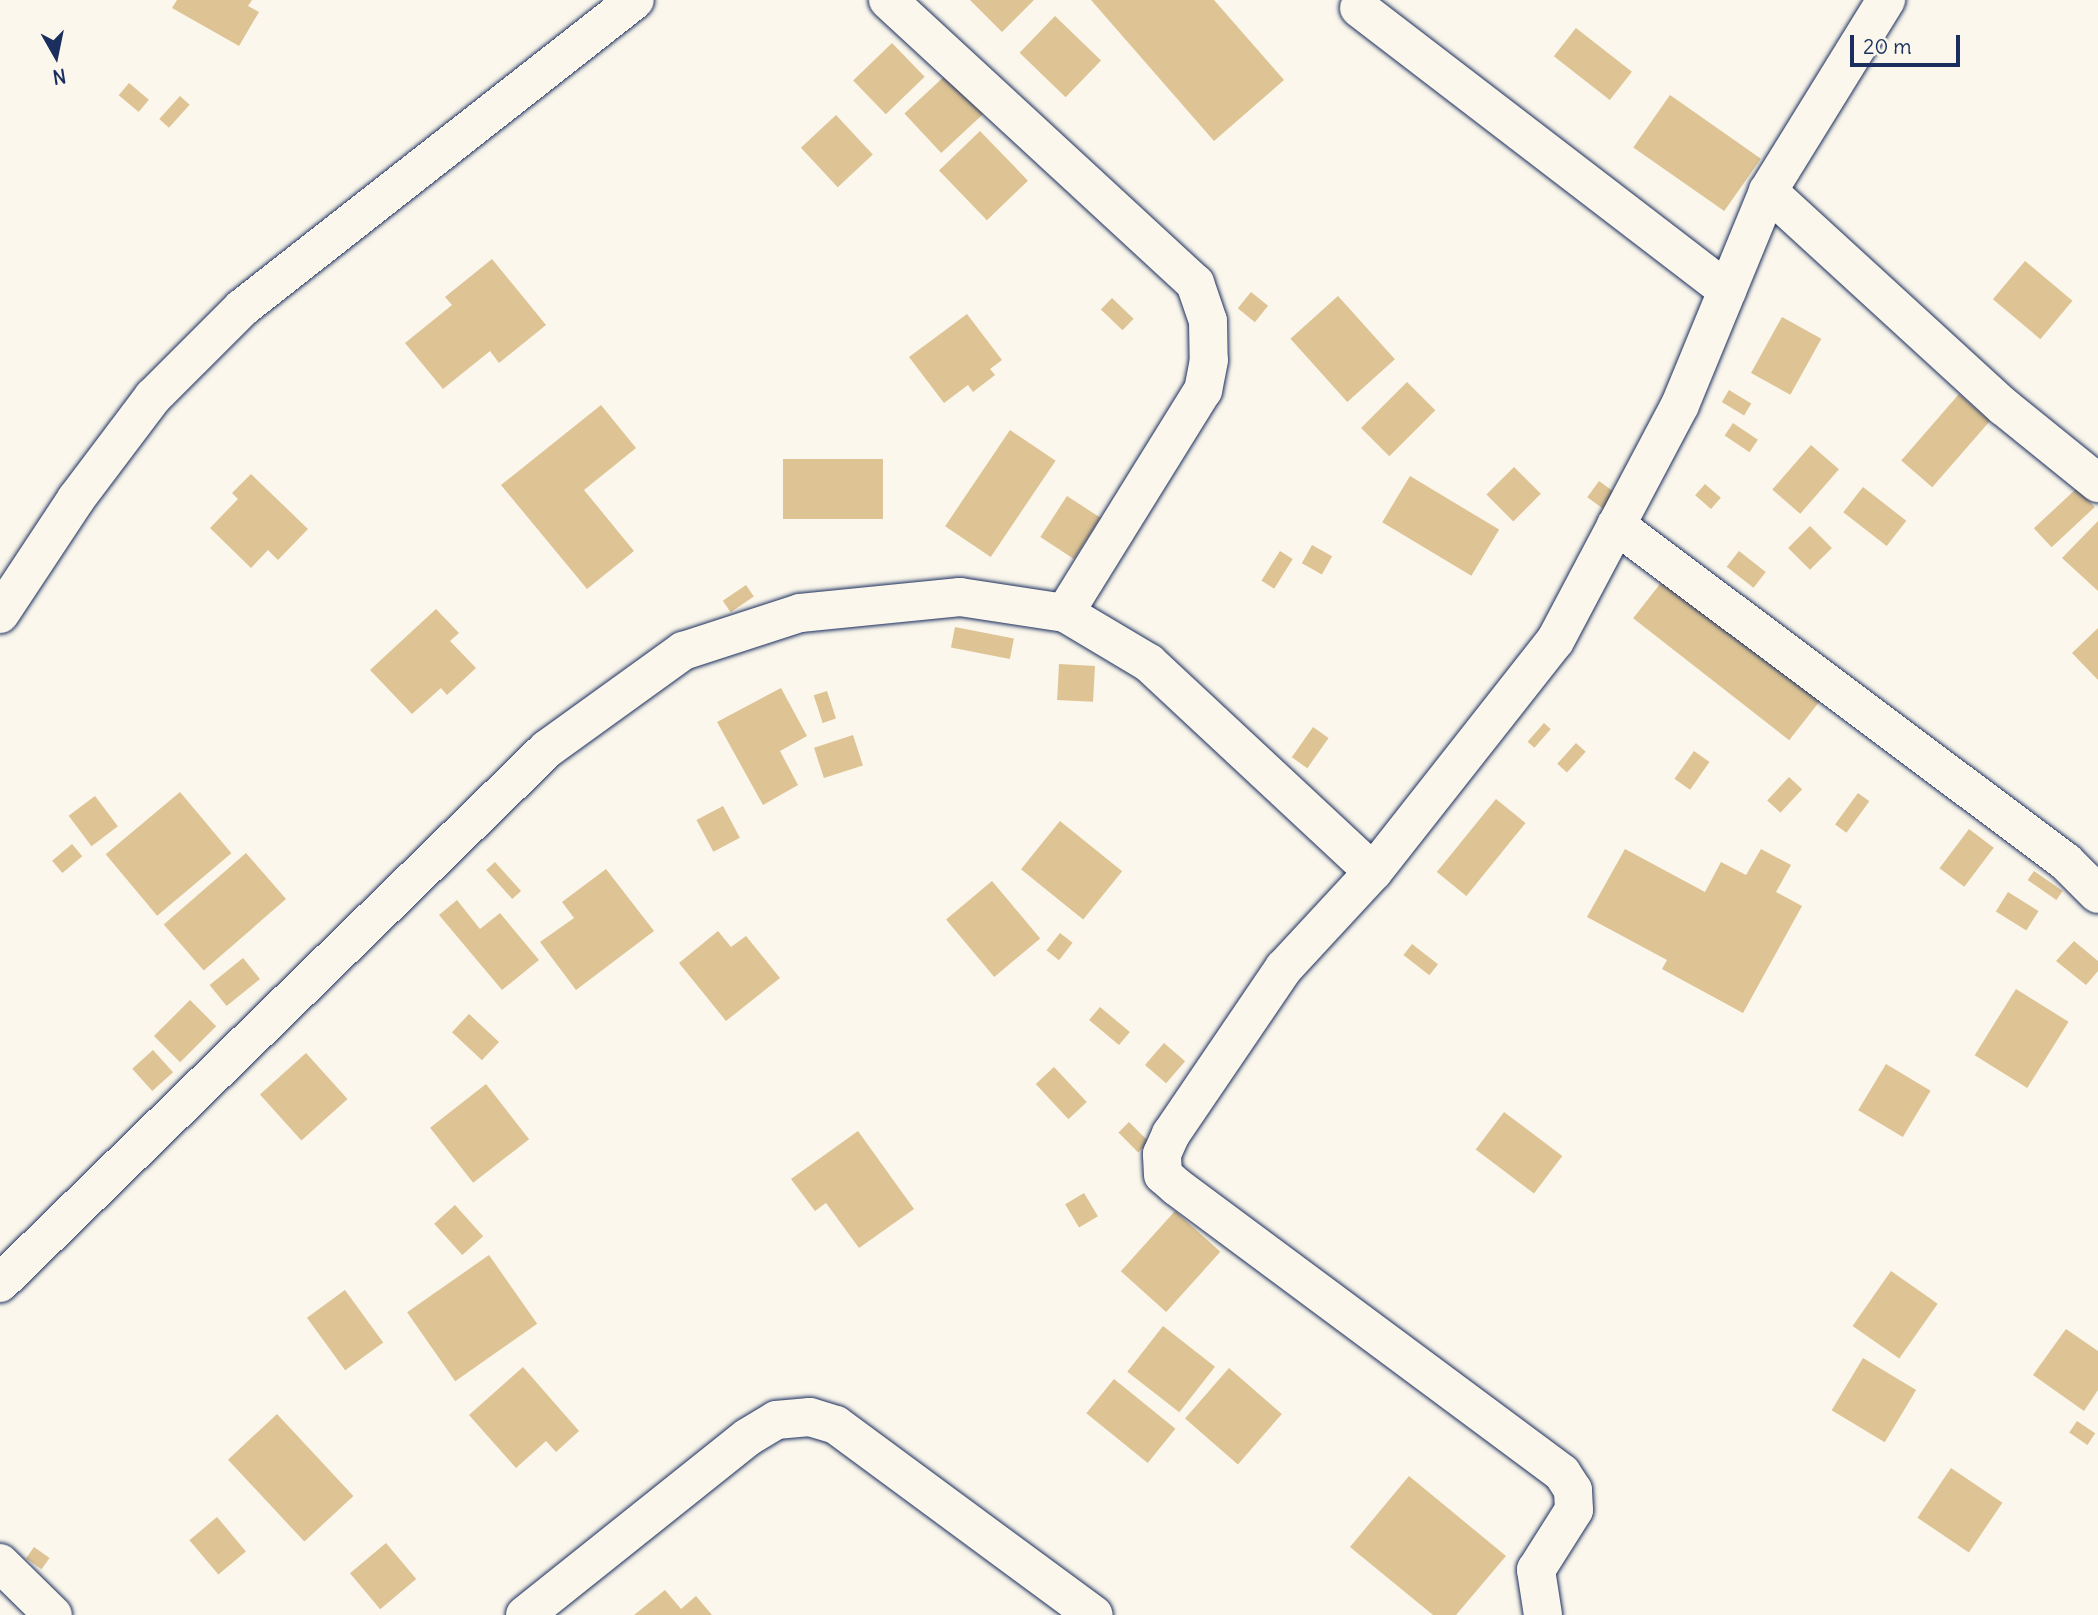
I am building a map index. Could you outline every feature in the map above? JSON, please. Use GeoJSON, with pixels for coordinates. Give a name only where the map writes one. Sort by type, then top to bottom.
{"type":"FeatureCollection","features":[{"type":"Feature","properties":{"kind":"street"},"geometry":{"type":"LineString","coordinates":[[0,614],[76,499],[153,397],[242,308],[635,0]]}},
{"type":"Feature","properties":{"kind":"street"},"geometry":{"type":"LineString","coordinates":[[888,0],[1195,283],[1208,321],[1209,360],[1203,390],[1065,613]]}},
{"type":"Feature","properties":{"kind":"street"},"geometry":{"type":"LineString","coordinates":[[1543,1615],[1536,1570],[1574,1510],[1573,1490],[1562,1474],[1163,1175],[1162,1154],[1171,1133],[1276,979],[1373,872],[1555,641],[1680,405],[1768,191],[1886,0]]}},
{"type":"Feature","properties":{"kind":"street"},"geometry":{"type":"LineString","coordinates":[[1359,8],[1727,290]]}},
{"type":"Feature","properties":{"kind":"street"},"geometry":{"type":"LineString","coordinates":[[1768,191],[2004,407],[2098,483]]}},
{"type":"Feature","properties":{"kind":"street"},"geometry":{"type":"LineString","coordinates":[[1616,525],[2066,862],[2098,894]]}},
{"type":"Feature","properties":{"kind":"street"},"geometry":{"type":"LineString","coordinates":[[0,1283],[547,749],[683,651],[800,613],[960,597],[1065,613],[1149,663],[1373,872]]}},
{"type":"Feature","properties":{"kind":"street"},"geometry":{"type":"LineString","coordinates":[[525,1615],[748,1437],[776,1420],[810,1417],[836,1425],[1094,1615]]}},
{"type":"Feature","properties":{"kind":"street"},"geometry":{"type":"LineString","coordinates":[[0,1563],[53,1615]]}},
{"type":"Feature","properties":{"kind":"building"},"geometry":{"type":"Polygon","coordinates":[[[177,0],[252,0],[248,6],[259,12],[239,46],[172,8],[177,0]]]}},
{"type":"Feature","properties":{"kind":"building"},"geometry":{"type":"Polygon","coordinates":[[[970,0],[1034,0],[1002,32],[970,0]]]}},
{"type":"Feature","properties":{"kind":"building"},"geometry":{"type":"Polygon","coordinates":[[[1091,0],[1214,0],[1284,80],[1214,141],[1091,0]]]}},
{"type":"Feature","properties":{"kind":"building"},"geometry":{"type":"Polygon","coordinates":[[[1055,16],[1101,60],[1066,97],[1020,53],[1055,16]]]}},
{"type":"Feature","properties":{"kind":"building"},"geometry":{"type":"Polygon","coordinates":[[[1576,28],[1632,72],[1610,100],[1554,56],[1576,28]]]}},
{"type":"Feature","properties":{"kind":"building"},"geometry":{"type":"Polygon","coordinates":[[[892,43],[925,77],[886,114],[853,81],[892,43]]]}},
{"type":"Feature","properties":{"kind":"building"},"geometry":{"type":"Polygon","coordinates":[[[949,72],[986,111],[941,153],[904,114],[949,72]]]}},
{"type":"Feature","properties":{"kind":"building"},"geometry":{"type":"Polygon","coordinates":[[[129,83],[149,100],[139,112],[119,95],[129,83]]]}},
{"type":"Feature","properties":{"kind":"building"},"geometry":{"type":"Polygon","coordinates":[[[1670,95],[1761,159],[1724,211],[1633,147],[1670,95]]]}},
{"type":"Feature","properties":{"kind":"building"},"geometry":{"type":"Polygon","coordinates":[[[180,96],[190,105],[169,128],[159,119],[180,96]]]}},
{"type":"Feature","properties":{"kind":"building"},"geometry":{"type":"Polygon","coordinates":[[[836,115],[873,154],[838,187],[801,148],[836,115]]]}},
{"type":"Feature","properties":{"kind":"building"},"geometry":{"type":"Polygon","coordinates":[[[980,131],[1028,181],[987,220],[939,171],[980,131]]]}},
{"type":"Feature","properties":{"kind":"building"},"geometry":{"type":"Polygon","coordinates":[[[492,259],[546,325],[499,363],[490,351],[443,389],[405,343],[452,305],[445,297],[492,259]]]}},
{"type":"Feature","properties":{"kind":"building"},"geometry":{"type":"Polygon","coordinates":[[[2025,261],[2072,301],[2040,339],[1993,299],[2025,261]]]}},
{"type":"Feature","properties":{"kind":"building"},"geometry":{"type":"Polygon","coordinates":[[[1251,292],[1268,306],[1255,322],[1238,308],[1251,292]]]}},
{"type":"Feature","properties":{"kind":"building"},"geometry":{"type":"Polygon","coordinates":[[[1338,296],[1395,359],[1347,402],[1290,339],[1338,296]]]}},
{"type":"Feature","properties":{"kind":"building"},"geometry":{"type":"Polygon","coordinates":[[[1112,298],[1134,319],[1122,330],[1101,310],[1112,298]]]}},
{"type":"Feature","properties":{"kind":"building"},"geometry":{"type":"Polygon","coordinates":[[[967,314],[1002,360],[990,369],[995,375],[973,392],[968,385],[944,403],[909,357],[967,314]]]}},
{"type":"Feature","properties":{"kind":"building"},"geometry":{"type":"Polygon","coordinates":[[[1782,317],[1821,339],[1790,395],[1751,373],[1782,317]]]}},
{"type":"Feature","properties":{"kind":"building"},"geometry":{"type":"Polygon","coordinates":[[[1407,382],[1435,410],[1389,456],[1361,428],[1407,382]]]}},
{"type":"Feature","properties":{"kind":"building"},"geometry":{"type":"Polygon","coordinates":[[[1729,390],[1751,403],[1744,415],[1722,402],[1729,390]]]}},
{"type":"Feature","properties":{"kind":"building"},"geometry":{"type":"Polygon","coordinates":[[[1959,394],[1990,421],[1932,487],[1901,460],[1959,394]]]}},
{"type":"Feature","properties":{"kind":"building"},"geometry":{"type":"Polygon","coordinates":[[[601,405],[636,448],[584,490],[634,551],[587,589],[501,485],[601,405]]]}},
{"type":"Feature","properties":{"kind":"building"},"geometry":{"type":"Polygon","coordinates":[[[1733,423],[1758,440],[1749,452],[1725,435],[1733,423]]]}},
{"type":"Feature","properties":{"kind":"building"},"geometry":{"type":"Polygon","coordinates":[[[1010,430],[1056,461],[991,557],[945,526],[1010,430]]]}},
{"type":"Feature","properties":{"kind":"building"},"geometry":{"type":"Polygon","coordinates":[[[1811,445],[1839,469],[1800,514],[1772,490],[1811,445]]]}},
{"type":"Feature","properties":{"kind":"building"},"geometry":{"type":"Polygon","coordinates":[[[783,459],[883,459],[883,519],[783,519],[783,459]]]}},
{"type":"Feature","properties":{"kind":"building"},"geometry":{"type":"Polygon","coordinates":[[[1514,467],[1541,494],[1513,521],[1486,495],[1514,467]]]}},
{"type":"Feature","properties":{"kind":"building"},"geometry":{"type":"Polygon","coordinates":[[[251,474],[308,529],[278,560],[268,550],[251,568],[210,528],[238,499],[232,493],[251,474]]]}},
{"type":"Feature","properties":{"kind":"building"},"geometry":{"type":"Polygon","coordinates":[[[1410,476],[1499,530],[1471,576],[1382,522],[1410,476]]]}},
{"type":"Feature","properties":{"kind":"building"},"geometry":{"type":"Polygon","coordinates":[[[1599,481],[1617,494],[1605,510],[1587,497],[1599,481]]]}},
{"type":"Feature","properties":{"kind":"building"},"geometry":{"type":"Polygon","coordinates":[[[1705,484],[1721,498],[1711,509],[1695,495],[1705,484]]]}},
{"type":"Feature","properties":{"kind":"building"},"geometry":{"type":"Polygon","coordinates":[[[1863,487],[1906,521],[1887,546],[1843,512],[1863,487]]]}},
{"type":"Feature","properties":{"kind":"building"},"geometry":{"type":"Polygon","coordinates":[[[2077,488],[2095,507],[2052,547],[2034,528],[2077,488]]]}},
{"type":"Feature","properties":{"kind":"building"},"geometry":{"type":"Polygon","coordinates":[[[1067,496],[1101,518],[1074,559],[1040,537],[1067,496]]]}},
{"type":"Feature","properties":{"kind":"building"},"geometry":{"type":"Polygon","coordinates":[[[2098,521],[2098,591],[2062,558],[2098,521]]]}},
{"type":"Feature","properties":{"kind":"building"},"geometry":{"type":"Polygon","coordinates":[[[1810,526],[1832,548],[1810,570],[1788,548],[1810,526]]]}},
{"type":"Feature","properties":{"kind":"building"},"geometry":{"type":"Polygon","coordinates":[[[1312,545],[1332,556],[1322,575],[1302,563],[1312,545]]]}},
{"type":"Feature","properties":{"kind":"building"},"geometry":{"type":"Polygon","coordinates":[[[1280,551],[1293,559],[1274,589],[1261,581],[1280,551]]]}},
{"type":"Feature","properties":{"kind":"building"},"geometry":{"type":"Polygon","coordinates":[[[1739,551],[1766,572],[1753,588],[1727,567],[1739,551]]]}},
{"type":"Feature","properties":{"kind":"building"},"geometry":{"type":"Polygon","coordinates":[[[1667,575],[1823,697],[1789,740],[1633,618],[1667,575]]]}},
{"type":"Feature","properties":{"kind":"building"},"geometry":{"type":"Polygon","coordinates":[[[746,585],[754,597],[731,612],[723,601],[746,585]]]}},
{"type":"Feature","properties":{"kind":"building"},"geometry":{"type":"Polygon","coordinates":[[[436,609],[459,633],[450,641],[476,668],[447,695],[441,688],[412,714],[370,670],[436,609]]]}},
{"type":"Feature","properties":{"kind":"building"},"geometry":{"type":"Polygon","coordinates":[[[955,627],[1014,638],[1010,659],[951,648],[955,627]]]}},
{"type":"Feature","properties":{"kind":"building"},"geometry":{"type":"Polygon","coordinates":[[[2098,628],[2098,680],[2072,653],[2098,628]]]}},
{"type":"Feature","properties":{"kind":"building"},"geometry":{"type":"Polygon","coordinates":[[[1059,664],[1095,666],[1093,702],[1057,700],[1059,664]]]}},
{"type":"Feature","properties":{"kind":"building"},"geometry":{"type":"Polygon","coordinates":[[[781,688],[807,736],[780,751],[798,785],[763,805],[717,722],[781,688]]]}},
{"type":"Feature","properties":{"kind":"building"},"geometry":{"type":"Polygon","coordinates":[[[827,691],[836,719],[823,723],[814,695],[827,691]]]}},
{"type":"Feature","properties":{"kind":"building"},"geometry":{"type":"Polygon","coordinates":[[[1544,723],[1551,729],[1534,748],[1528,742],[1544,723]]]}},
{"type":"Feature","properties":{"kind":"building"},"geometry":{"type":"Polygon","coordinates":[[[1313,727],[1329,738],[1307,768],[1292,757],[1313,727]]]}},
{"type":"Feature","properties":{"kind":"building"},"geometry":{"type":"Polygon","coordinates":[[[853,735],[863,765],[824,778],[814,748],[853,735]]]}},
{"type":"Feature","properties":{"kind":"building"},"geometry":{"type":"Polygon","coordinates":[[[1576,743],[1586,752],[1567,773],[1557,764],[1576,743]]]}},
{"type":"Feature","properties":{"kind":"building"},"geometry":{"type":"Polygon","coordinates":[[[1694,751],[1710,762],[1690,790],[1674,779],[1694,751]]]}},
{"type":"Feature","properties":{"kind":"building"},"geometry":{"type":"Polygon","coordinates":[[[1789,777],[1802,789],[1780,813],[1767,800],[1789,777]]]}},
{"type":"Feature","properties":{"kind":"building"},"geometry":{"type":"Polygon","coordinates":[[[180,792],[231,853],[157,916],[106,854],[180,792]]]}},
{"type":"Feature","properties":{"kind":"building"},"geometry":{"type":"Polygon","coordinates":[[[1858,793],[1869,801],[1846,833],[1835,825],[1858,793]]]}},
{"type":"Feature","properties":{"kind":"building"},"geometry":{"type":"Polygon","coordinates":[[[95,796],[118,826],[92,846],[69,816],[95,796]]]}},
{"type":"Feature","properties":{"kind":"building"},"geometry":{"type":"Polygon","coordinates":[[[1496,799],[1526,823],[1466,896],[1437,872],[1496,799]]]}},
{"type":"Feature","properties":{"kind":"building"},"geometry":{"type":"Polygon","coordinates":[[[723,806],[740,838],[713,852],[697,820],[723,806]]]}},
{"type":"Feature","properties":{"kind":"building"},"geometry":{"type":"Polygon","coordinates":[[[1060,821],[1122,871],[1083,920],[1021,869],[1060,821]]]}},
{"type":"Feature","properties":{"kind":"building"},"geometry":{"type":"Polygon","coordinates":[[[1969,829],[1994,848],[1964,887],[1940,868],[1969,829]]]}},
{"type":"Feature","properties":{"kind":"building"},"geometry":{"type":"Polygon","coordinates":[[[72,844],[82,856],[62,873],[52,861],[72,844]]]}},
{"type":"Feature","properties":{"kind":"building"},"geometry":{"type":"Polygon","coordinates":[[[1625,849],[1705,892],[1721,862],[1746,875],[1761,849],[1791,865],[1776,892],[1802,906],[1743,1013],[1662,969],[1667,960],[1587,917],[1625,849]]]}},
{"type":"Feature","properties":{"kind":"building"},"geometry":{"type":"Polygon","coordinates":[[[246,853],[286,899],[204,971],[164,925],[246,853]]]}},
{"type":"Feature","properties":{"kind":"building"},"geometry":{"type":"Polygon","coordinates":[[[495,862],[521,891],[512,899],[486,870],[495,862]]]}},
{"type":"Feature","properties":{"kind":"building"},"geometry":{"type":"Polygon","coordinates":[[[606,869],[654,931],[576,990],[540,942],[574,918],[562,902],[606,869]]]}},
{"type":"Feature","properties":{"kind":"building"},"geometry":{"type":"Polygon","coordinates":[[[2034,871],[2063,891],[2056,900],[2028,880],[2034,871]]]}},
{"type":"Feature","properties":{"kind":"building"},"geometry":{"type":"Polygon","coordinates":[[[992,881],[1040,938],[994,977],[946,920],[992,881]]]}},
{"type":"Feature","properties":{"kind":"building"},"geometry":{"type":"Polygon","coordinates":[[[2008,892],[2039,911],[2026,931],[1996,912],[2008,892]]]}},
{"type":"Feature","properties":{"kind":"building"},"geometry":{"type":"Polygon","coordinates":[[[457,900],[480,929],[500,913],[539,960],[502,990],[439,915],[457,900]]]}},
{"type":"Feature","properties":{"kind":"building"},"geometry":{"type":"Polygon","coordinates":[[[718,931],[731,947],[746,936],[780,978],[726,1021],[679,963],[718,931]]]}},
{"type":"Feature","properties":{"kind":"building"},"geometry":{"type":"Polygon","coordinates":[[[1060,933],[1073,943],[1059,960],[1046,950],[1060,933]]]}},
{"type":"Feature","properties":{"kind":"building"},"geometry":{"type":"Polygon","coordinates":[[[2074,941],[2098,961],[2098,971],[2086,985],[2056,961],[2074,941]]]}},
{"type":"Feature","properties":{"kind":"building"},"geometry":{"type":"Polygon","coordinates":[[[1412,944],[1438,964],[1429,975],[1403,955],[1412,944]]]}},
{"type":"Feature","properties":{"kind":"building"},"geometry":{"type":"Polygon","coordinates":[[[243,958],[260,979],[227,1006],[210,985],[243,958]]]}},
{"type":"Feature","properties":{"kind":"building"},"geometry":{"type":"Polygon","coordinates":[[[2016,989],[2069,1022],[2027,1088],[1975,1055],[2016,989]]]}},
{"type":"Feature","properties":{"kind":"building"},"geometry":{"type":"Polygon","coordinates":[[[190,1000],[216,1026],[180,1062],[154,1036],[190,1000]]]}},
{"type":"Feature","properties":{"kind":"building"},"geometry":{"type":"Polygon","coordinates":[[[1100,1007],[1130,1032],[1119,1045],[1089,1020],[1100,1007]]]}},
{"type":"Feature","properties":{"kind":"building"},"geometry":{"type":"Polygon","coordinates":[[[469,1014],[499,1042],[482,1060],[452,1032],[469,1014]]]}},
{"type":"Feature","properties":{"kind":"building"},"geometry":{"type":"Polygon","coordinates":[[[1164,1043],[1185,1061],[1166,1083],[1145,1065],[1164,1043]]]}},
{"type":"Feature","properties":{"kind":"building"},"geometry":{"type":"Polygon","coordinates":[[[153,1050],[173,1072],[152,1091],[132,1069],[153,1050]]]}},
{"type":"Feature","properties":{"kind":"building"},"geometry":{"type":"Polygon","coordinates":[[[306,1053],[347,1099],[301,1141],[260,1094],[306,1053]]]}},
{"type":"Feature","properties":{"kind":"building"},"geometry":{"type":"Polygon","coordinates":[[[1886,1064],[1931,1091],[1903,1137],[1858,1110],[1886,1064]]]}},
{"type":"Feature","properties":{"kind":"building"},"geometry":{"type":"Polygon","coordinates":[[[1054,1067],[1087,1102],[1068,1119],[1036,1084],[1054,1067]]]}},
{"type":"Feature","properties":{"kind":"building"},"geometry":{"type":"Polygon","coordinates":[[[486,1084],[529,1139],[473,1183],[430,1128],[486,1084]]]}},
{"type":"Feature","properties":{"kind":"building"},"geometry":{"type":"Polygon","coordinates":[[[1504,1112],[1562,1156],[1534,1193],[1476,1150],[1504,1112]]]}},
{"type":"Feature","properties":{"kind":"building"},"geometry":{"type":"Polygon","coordinates":[[[1129,1122],[1149,1142],[1138,1152],[1118,1133],[1129,1122]]]}},
{"type":"Feature","properties":{"kind":"building"},"geometry":{"type":"Polygon","coordinates":[[[858,1131],[914,1209],[859,1248],[826,1203],[815,1211],[791,1179],[858,1131]]]}},
{"type":"Feature","properties":{"kind":"building"},"geometry":{"type":"Polygon","coordinates":[[[1084,1193],[1098,1216],[1079,1227],[1065,1204],[1084,1193]]]}},
{"type":"Feature","properties":{"kind":"building"},"geometry":{"type":"Polygon","coordinates":[[[455,1205],[483,1236],[462,1255],[434,1224],[455,1205]]]}},
{"type":"Feature","properties":{"kind":"building"},"geometry":{"type":"Polygon","coordinates":[[[1175,1211],[1220,1252],[1166,1312],[1121,1271],[1175,1211]]]}},
{"type":"Feature","properties":{"kind":"building"},"geometry":{"type":"Polygon","coordinates":[[[489,1255],[537,1324],[455,1381],[407,1312],[489,1255]]]}},
{"type":"Feature","properties":{"kind":"building"},"geometry":{"type":"Polygon","coordinates":[[[1891,1271],[1938,1304],[1899,1359],[1853,1326],[1891,1271]]]}},
{"type":"Feature","properties":{"kind":"building"},"geometry":{"type":"Polygon","coordinates":[[[345,1290],[383,1343],[345,1370],[307,1318],[345,1290]]]}},
{"type":"Feature","properties":{"kind":"building"},"geometry":{"type":"Polygon","coordinates":[[[1163,1326],[1215,1367],[1179,1412],[1127,1372],[1163,1326]]]}},
{"type":"Feature","properties":{"kind":"building"},"geometry":{"type":"Polygon","coordinates":[[[2066,1329],[2098,1351],[2098,1390],[2084,1411],[2033,1375],[2066,1329]]]}},
{"type":"Feature","properties":{"kind":"building"},"geometry":{"type":"Polygon","coordinates":[[[1863,1358],[1916,1390],[1885,1442],[1832,1410],[1863,1358]]]}},
{"type":"Feature","properties":{"kind":"building"},"geometry":{"type":"Polygon","coordinates":[[[523,1367],[579,1431],[556,1452],[546,1441],[516,1468],[469,1415],[523,1367]]]}},
{"type":"Feature","properties":{"kind":"building"},"geometry":{"type":"Polygon","coordinates":[[[1229,1368],[1282,1414],[1238,1464],[1185,1419],[1229,1368]]]}},
{"type":"Feature","properties":{"kind":"building"},"geometry":{"type":"Polygon","coordinates":[[[1114,1379],[1175,1429],[1148,1463],[1086,1413],[1114,1379]]]}},
{"type":"Feature","properties":{"kind":"building"},"geometry":{"type":"Polygon","coordinates":[[[277,1414],[353,1496],[304,1542],[228,1460],[277,1414]]]}},
{"type":"Feature","properties":{"kind":"building"},"geometry":{"type":"Polygon","coordinates":[[[2077,1421],[2095,1433],[2087,1445],[2069,1433],[2077,1421]]]}},
{"type":"Feature","properties":{"kind":"building"},"geometry":{"type":"Polygon","coordinates":[[[1951,1468],[2002,1503],[1969,1552],[1917,1518],[1951,1468]]]}},
{"type":"Feature","properties":{"kind":"building"},"geometry":{"type":"Polygon","coordinates":[[[1409,1476],[1506,1556],[1456,1615],[1433,1615],[1350,1547],[1409,1476]]]}},
{"type":"Feature","properties":{"kind":"building"},"geometry":{"type":"Polygon","coordinates":[[[217,1517],[246,1551],[218,1575],[189,1540],[217,1517]]]}},
{"type":"Feature","properties":{"kind":"building"},"geometry":{"type":"Polygon","coordinates":[[[386,1543],[416,1579],[380,1609],[350,1573],[386,1543]]]}},
{"type":"Feature","properties":{"kind":"building"},"geometry":{"type":"Polygon","coordinates":[[[34,1547],[50,1558],[42,1569],[26,1558],[34,1547]]]}},
{"type":"Feature","properties":{"kind":"building"},"geometry":{"type":"Polygon","coordinates":[[[665,1590],[681,1609],[696,1596],[712,1615],[634,1615],[665,1590]]]}}]}
